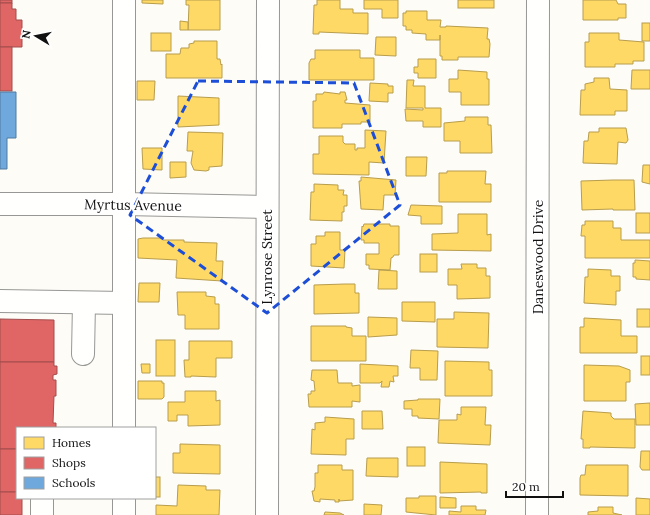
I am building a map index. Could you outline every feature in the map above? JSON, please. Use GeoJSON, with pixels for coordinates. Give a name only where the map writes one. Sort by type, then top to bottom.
{"type":"FeatureCollection","features":[{"type":"Feature","properties":{"kind":"street"},"geometry":{"type":"LineString","coordinates":[[124,0],[124,427]]}},
{"type":"Feature","properties":{"kind":"street","name":"Lynrose Street"},"geometry":{"type":"LineString","coordinates":[[267,515],[268,0]]}},
{"type":"Feature","properties":{"kind":"street","name":"Daneswood Drive"},"geometry":{"type":"LineString","coordinates":[[537,515],[538,0]]}},
{"type":"Feature","properties":{"kind":"street","name":"Myrtus Avenue"},"geometry":{"type":"LineString","coordinates":[[0,204],[124,204],[267,207]]}},
{"type":"Feature","properties":{"kind":"street"},"geometry":{"type":"LineString","coordinates":[[0,301],[124,303]]}},
{"type":"Feature","properties":{"kind":"street"},"geometry":{"type":"LineString","coordinates":[[83,354],[84,303]]}},
{"type":"Feature","properties":{"kind":"street"},"geometry":{"type":"LineString","coordinates":[[42,499],[42,515]]}},
{"type":"Feature","properties":{"kind":"street"},"geometry":{"type":"LineString","coordinates":[[124,499],[124,515]]}},
{"type":"Feature","properties":{"kind":"highlighted area"},"geometry":{"type":"Polygon","coordinates":[[[198,81],[354,83],[400,205],[267,313],[130,215],[198,81]]]}},
{"type":"Feature","properties":{"kind":"building: Homes"},"geometry":{"type":"Polygon","coordinates":[[[142,0],[163,0],[163,4],[142,3],[142,0]]]}},
{"type":"Feature","properties":{"kind":"building: Homes"},"geometry":{"type":"Polygon","coordinates":[[[186,0],[220,0],[220,30],[188,30],[189,5],[186,5],[186,0]]]}},
{"type":"Feature","properties":{"kind":"building: Homes"},"geometry":{"type":"Polygon","coordinates":[[[317,0],[340,0],[340,9],[353,9],[353,13],[368,13],[368,34],[319,32],[319,34],[313,34],[314,5],[317,5],[317,0]]]}},
{"type":"Feature","properties":{"kind":"building: Homes"},"geometry":{"type":"Polygon","coordinates":[[[364,0],[398,0],[398,18],[382,18],[382,9],[364,9],[364,0]]]}},
{"type":"Feature","properties":{"kind":"building: Homes"},"geometry":{"type":"Polygon","coordinates":[[[458,0],[494,0],[494,8],[458,8],[458,0]]]}},
{"type":"Feature","properties":{"kind":"building: Homes"},"geometry":{"type":"Polygon","coordinates":[[[583,0],[616,0],[618,4],[626,4],[626,18],[618,18],[618,20],[583,20],[583,0]]]}},
{"type":"Feature","properties":{"kind":"building: Homes"},"geometry":{"type":"Polygon","coordinates":[[[406,11],[427,11],[427,20],[441,20],[440,27],[488,28],[487,39],[489,39],[490,44],[489,57],[458,57],[458,60],[442,60],[442,56],[440,56],[440,40],[426,40],[426,34],[412,33],[412,30],[406,30],[406,26],[403,26],[403,13],[406,13],[406,11]]]}},
{"type":"Feature","properties":{"kind":"building: Homes"},"geometry":{"type":"Polygon","coordinates":[[[180,21],[188,22],[188,30],[180,30],[180,21]]]}},
{"type":"Feature","properties":{"kind":"building: Homes"},"geometry":{"type":"Polygon","coordinates":[[[642,23],[650,23],[650,41],[642,41],[642,23]]]}},
{"type":"Feature","properties":{"kind":"building: Homes"},"geometry":{"type":"Polygon","coordinates":[[[151,33],[171,33],[171,51],[151,51],[151,33]]]}},
{"type":"Feature","properties":{"kind":"building: Homes"},"geometry":{"type":"Polygon","coordinates":[[[589,33],[619,33],[619,40],[644,42],[644,61],[633,61],[633,64],[615,64],[615,67],[585,67],[585,42],[589,42],[589,33]]]}},
{"type":"Feature","properties":{"kind":"building: Homes"},"geometry":{"type":"Polygon","coordinates":[[[376,37],[396,37],[396,56],[375,55],[376,37]]]}},
{"type":"Feature","properties":{"kind":"building: Homes"},"geometry":{"type":"Polygon","coordinates":[[[194,41],[217,41],[217,59],[220,59],[221,65],[222,64],[222,78],[166,78],[166,54],[180,54],[181,48],[189,48],[189,44],[194,43],[194,41]]]}},
{"type":"Feature","properties":{"kind":"building: Homes"},"geometry":{"type":"Polygon","coordinates":[[[315,50],[360,50],[360,58],[374,58],[374,80],[309,80],[309,63],[311,59],[315,59],[315,50]]]}},
{"type":"Feature","properties":{"kind":"building: Homes"},"geometry":{"type":"Polygon","coordinates":[[[418,59],[436,59],[436,78],[418,78],[418,73],[414,73],[414,67],[418,67],[418,59]]]}},
{"type":"Feature","properties":{"kind":"building: Homes"},"geometry":{"type":"Polygon","coordinates":[[[458,70],[487,72],[487,79],[489,79],[489,105],[461,105],[461,92],[449,92],[449,79],[458,79],[458,70]]]}},
{"type":"Feature","properties":{"kind":"building: Homes"},"geometry":{"type":"Polygon","coordinates":[[[632,70],[650,70],[650,89],[631,89],[632,70]]]}},
{"type":"Feature","properties":{"kind":"building: Homes"},"geometry":{"type":"Polygon","coordinates":[[[594,78],[609,78],[610,89],[627,90],[627,111],[615,111],[615,115],[580,115],[581,90],[585,90],[585,84],[594,82],[594,78]]]}},
{"type":"Feature","properties":{"kind":"building: Homes"},"geometry":{"type":"Polygon","coordinates":[[[407,80],[414,80],[413,86],[425,86],[425,108],[441,108],[441,127],[423,127],[423,121],[406,121],[405,109],[423,110],[423,108],[406,108],[407,80]]]}},
{"type":"Feature","properties":{"kind":"building: Homes"},"geometry":{"type":"Polygon","coordinates":[[[137,81],[155,81],[154,100],[137,100],[137,81]]]}},
{"type":"Feature","properties":{"kind":"building: Homes"},"geometry":{"type":"Polygon","coordinates":[[[370,83],[388,84],[388,86],[393,86],[393,93],[388,93],[388,102],[369,101],[370,83]]]}},
{"type":"Feature","properties":{"kind":"building: Homes"},"geometry":{"type":"Polygon","coordinates":[[[324,92],[340,94],[340,92],[345,92],[347,100],[345,100],[345,103],[370,105],[370,122],[361,122],[361,124],[342,124],[342,128],[313,128],[313,101],[316,101],[316,94],[323,94],[324,92]]]}},
{"type":"Feature","properties":{"kind":"building: Homes"},"geometry":{"type":"Polygon","coordinates":[[[178,96],[219,98],[219,125],[178,127],[178,96]]]}},
{"type":"Feature","properties":{"kind":"building: Homes"},"geometry":{"type":"Polygon","coordinates":[[[465,117],[488,117],[488,125],[491,125],[492,153],[460,153],[460,141],[444,141],[444,123],[465,121],[465,117]]]}},
{"type":"Feature","properties":{"kind":"building: Homes"},"geometry":{"type":"Polygon","coordinates":[[[599,128],[626,128],[628,140],[626,143],[618,142],[617,164],[583,163],[584,141],[588,141],[589,132],[599,132],[599,128]]]}},
{"type":"Feature","properties":{"kind":"building: Homes"},"geometry":{"type":"Polygon","coordinates":[[[365,130],[386,131],[384,163],[369,162],[369,175],[313,174],[313,154],[319,154],[319,136],[343,136],[343,142],[345,144],[355,144],[355,150],[357,150],[357,148],[365,148],[365,130]]]}},
{"type":"Feature","properties":{"kind":"building: Homes"},"geometry":{"type":"Polygon","coordinates":[[[188,132],[223,133],[222,166],[209,167],[209,170],[206,171],[194,170],[191,163],[193,151],[187,151],[188,132]]]}},
{"type":"Feature","properties":{"kind":"building: Homes"},"geometry":{"type":"Polygon","coordinates":[[[142,148],[162,148],[162,170],[143,169],[142,148]]]}},
{"type":"Feature","properties":{"kind":"building: Homes"},"geometry":{"type":"Polygon","coordinates":[[[406,157],[427,157],[426,176],[406,176],[406,157]]]}},
{"type":"Feature","properties":{"kind":"building: Homes"},"geometry":{"type":"Polygon","coordinates":[[[170,162],[186,162],[186,177],[170,178],[170,162]]]}},
{"type":"Feature","properties":{"kind":"building: Homes"},"geometry":{"type":"Polygon","coordinates":[[[643,165],[650,165],[650,184],[642,182],[643,165]]]}},
{"type":"Feature","properties":{"kind":"building: Homes"},"geometry":{"type":"Polygon","coordinates":[[[447,171],[486,171],[485,184],[491,184],[491,202],[439,202],[439,173],[447,173],[447,171]]]}},
{"type":"Feature","properties":{"kind":"building: Homes"},"geometry":{"type":"Polygon","coordinates":[[[361,177],[396,180],[395,195],[384,195],[383,210],[361,209],[359,181],[361,181],[361,177]]]}},
{"type":"Feature","properties":{"kind":"building: Homes"},"geometry":{"type":"Polygon","coordinates":[[[634,180],[635,210],[582,210],[581,181],[634,180]]]}},
{"type":"Feature","properties":{"kind":"building: Homes"},"geometry":{"type":"Polygon","coordinates":[[[314,184],[338,185],[338,190],[344,190],[343,195],[347,195],[347,206],[344,206],[344,212],[342,212],[342,221],[310,220],[311,192],[314,192],[314,184]]]}},
{"type":"Feature","properties":{"kind":"building: Homes"},"geometry":{"type":"Polygon","coordinates":[[[411,205],[442,206],[442,224],[421,224],[421,216],[408,215],[411,205]]]}},
{"type":"Feature","properties":{"kind":"building: Homes"},"geometry":{"type":"Polygon","coordinates":[[[636,213],[650,213],[650,233],[636,233],[636,213]]]}},
{"type":"Feature","properties":{"kind":"building: Homes"},"geometry":{"type":"Polygon","coordinates":[[[458,214],[487,214],[487,235],[491,234],[491,251],[432,250],[432,234],[458,233],[458,214]]]}},
{"type":"Feature","properties":{"kind":"building: Homes"},"geometry":{"type":"Polygon","coordinates":[[[585,221],[613,221],[613,228],[621,228],[621,240],[650,240],[650,258],[585,258],[585,236],[581,236],[582,225],[585,225],[585,221]]]}},
{"type":"Feature","properties":{"kind":"building: Homes"},"geometry":{"type":"Polygon","coordinates":[[[364,224],[390,224],[390,226],[399,226],[399,255],[394,255],[391,258],[390,270],[369,269],[369,265],[366,265],[366,254],[379,254],[379,243],[364,243],[364,240],[361,240],[362,226],[363,227],[364,224]]]}},
{"type":"Feature","properties":{"kind":"building: Homes"},"geometry":{"type":"Polygon","coordinates":[[[325,232],[340,232],[340,250],[345,250],[344,268],[311,266],[311,244],[316,244],[316,236],[325,236],[325,232]]]}},
{"type":"Feature","properties":{"kind":"building: Homes"},"geometry":{"type":"Polygon","coordinates":[[[163,238],[163,240],[184,240],[184,242],[217,243],[216,261],[223,261],[222,281],[176,278],[177,260],[138,258],[138,239],[163,238]]]}},
{"type":"Feature","properties":{"kind":"building: Homes"},"geometry":{"type":"Polygon","coordinates":[[[420,254],[437,254],[437,272],[420,272],[420,254]]]}},
{"type":"Feature","properties":{"kind":"building: Homes"},"geometry":{"type":"Polygon","coordinates":[[[635,260],[650,261],[650,280],[636,279],[636,277],[633,277],[633,263],[635,263],[635,260]]]}},
{"type":"Feature","properties":{"kind":"building: Homes"},"geometry":{"type":"Polygon","coordinates":[[[461,264],[477,264],[477,268],[486,268],[486,276],[490,276],[490,298],[457,299],[457,285],[448,285],[448,269],[462,269],[461,264]]]}},
{"type":"Feature","properties":{"kind":"building: Homes"},"geometry":{"type":"Polygon","coordinates":[[[588,269],[611,270],[611,276],[620,276],[620,291],[616,291],[616,305],[584,303],[585,277],[588,277],[588,269]]]}},
{"type":"Feature","properties":{"kind":"building: Homes"},"geometry":{"type":"Polygon","coordinates":[[[379,270],[397,271],[397,289],[378,289],[379,270]]]}},
{"type":"Feature","properties":{"kind":"building: Homes"},"geometry":{"type":"Polygon","coordinates":[[[139,283],[160,283],[159,302],[138,302],[139,283]]]}},
{"type":"Feature","properties":{"kind":"building: Homes"},"geometry":{"type":"Polygon","coordinates":[[[355,284],[355,293],[359,293],[359,313],[314,314],[314,285],[355,284]]]}},
{"type":"Feature","properties":{"kind":"building: Homes"},"geometry":{"type":"Polygon","coordinates":[[[177,292],[206,292],[206,296],[215,297],[215,304],[219,304],[219,329],[185,329],[185,315],[178,315],[177,292]]]}},
{"type":"Feature","properties":{"kind":"building: Homes"},"geometry":{"type":"Polygon","coordinates":[[[402,302],[435,302],[435,322],[402,321],[402,302]]]}},
{"type":"Feature","properties":{"kind":"building: Homes"},"geometry":{"type":"Polygon","coordinates":[[[637,309],[650,309],[650,327],[637,327],[637,309]]]}},
{"type":"Feature","properties":{"kind":"building: Homes"},"geometry":{"type":"Polygon","coordinates":[[[454,312],[489,313],[488,348],[437,347],[437,319],[454,319],[454,312]]]}},
{"type":"Feature","properties":{"kind":"building: Homes"},"geometry":{"type":"Polygon","coordinates":[[[368,317],[397,318],[397,335],[368,337],[368,317]]]}},
{"type":"Feature","properties":{"kind":"building: Homes"},"geometry":{"type":"Polygon","coordinates":[[[584,318],[621,320],[621,336],[637,336],[637,353],[580,353],[580,327],[584,327],[584,318]]]}},
{"type":"Feature","properties":{"kind":"building: Homes"},"geometry":{"type":"Polygon","coordinates":[[[311,326],[346,326],[352,328],[352,336],[366,336],[366,361],[311,361],[311,326]]]}},
{"type":"Feature","properties":{"kind":"building: Homes"},"geometry":{"type":"Polygon","coordinates":[[[156,340],[175,340],[175,376],[156,376],[156,340]]]}},
{"type":"Feature","properties":{"kind":"building: Homes"},"geometry":{"type":"Polygon","coordinates":[[[189,341],[232,341],[232,358],[216,358],[216,377],[185,377],[184,360],[189,360],[189,341]]]}},
{"type":"Feature","properties":{"kind":"building: Homes"},"geometry":{"type":"Polygon","coordinates":[[[411,350],[438,351],[437,380],[420,380],[420,368],[410,368],[411,350]]]}},
{"type":"Feature","properties":{"kind":"building: Homes"},"geometry":{"type":"Polygon","coordinates":[[[641,356],[650,356],[650,375],[641,375],[641,356]]]}},
{"type":"Feature","properties":{"kind":"building: Homes"},"geometry":{"type":"Polygon","coordinates":[[[445,361],[489,362],[489,370],[492,370],[492,396],[445,396],[445,361]]]}},
{"type":"Feature","properties":{"kind":"building: Homes"},"geometry":{"type":"Polygon","coordinates":[[[141,364],[150,364],[150,373],[142,373],[141,364]]]}},
{"type":"Feature","properties":{"kind":"building: Homes"},"geometry":{"type":"Polygon","coordinates":[[[360,364],[398,366],[398,376],[393,376],[394,382],[390,381],[389,387],[381,387],[382,381],[380,383],[360,383],[360,364]]]}},
{"type":"Feature","properties":{"kind":"building: Homes"},"geometry":{"type":"Polygon","coordinates":[[[584,365],[619,366],[630,370],[630,382],[626,382],[626,401],[584,401],[584,365]]]}},
{"type":"Feature","properties":{"kind":"building: Homes"},"geometry":{"type":"Polygon","coordinates":[[[312,370],[337,370],[338,383],[352,383],[352,386],[360,385],[360,402],[352,401],[352,407],[309,407],[308,394],[311,394],[311,391],[315,391],[314,381],[311,380],[312,370]]]}},
{"type":"Feature","properties":{"kind":"building: Homes"},"geometry":{"type":"Polygon","coordinates":[[[138,381],[162,381],[162,383],[164,383],[164,397],[162,399],[138,399],[138,381]]]}},
{"type":"Feature","properties":{"kind":"building: Homes"},"geometry":{"type":"Polygon","coordinates":[[[185,391],[216,391],[216,401],[220,400],[220,425],[188,426],[188,415],[177,415],[177,421],[168,421],[168,402],[185,402],[185,391]]]}},
{"type":"Feature","properties":{"kind":"building: Homes"},"geometry":{"type":"Polygon","coordinates":[[[418,399],[440,399],[439,419],[418,418],[418,416],[412,416],[412,409],[404,409],[404,401],[418,399]]]}},
{"type":"Feature","properties":{"kind":"building: Homes"},"geometry":{"type":"Polygon","coordinates":[[[650,403],[650,425],[636,425],[635,404],[650,403]]]}},
{"type":"Feature","properties":{"kind":"building: Homes"},"geometry":{"type":"Polygon","coordinates":[[[461,407],[486,407],[485,425],[491,425],[490,445],[438,443],[439,420],[457,420],[457,414],[461,415],[461,407]]]}},
{"type":"Feature","properties":{"kind":"building: Homes"},"geometry":{"type":"Polygon","coordinates":[[[362,411],[382,411],[383,429],[362,429],[362,411]]]}},
{"type":"Feature","properties":{"kind":"building: Homes"},"geometry":{"type":"Polygon","coordinates":[[[583,411],[611,413],[611,416],[614,419],[635,419],[635,448],[583,448],[583,439],[581,439],[583,411]]]}},
{"type":"Feature","properties":{"kind":"building: Homes"},"geometry":{"type":"Polygon","coordinates":[[[325,417],[354,419],[354,439],[346,439],[346,455],[311,454],[312,429],[315,430],[315,423],[325,422],[325,417]]]}},
{"type":"Feature","properties":{"kind":"building: Homes"},"geometry":{"type":"Polygon","coordinates":[[[180,444],[220,445],[220,474],[173,473],[173,453],[180,453],[180,444]]]}},
{"type":"Feature","properties":{"kind":"building: Homes"},"geometry":{"type":"Polygon","coordinates":[[[407,447],[425,447],[425,466],[407,466],[407,447]]]}},
{"type":"Feature","properties":{"kind":"building: Homes"},"geometry":{"type":"Polygon","coordinates":[[[641,451],[650,451],[650,470],[642,470],[640,467],[641,451]]]}},
{"type":"Feature","properties":{"kind":"building: Homes"},"geometry":{"type":"Polygon","coordinates":[[[367,458],[398,458],[398,477],[366,476],[367,458]]]}},
{"type":"Feature","properties":{"kind":"building: Homes"},"geometry":{"type":"Polygon","coordinates":[[[440,462],[487,464],[487,493],[440,493],[440,462]]]}},
{"type":"Feature","properties":{"kind":"building: Homes"},"geometry":{"type":"Polygon","coordinates":[[[318,465],[342,465],[342,470],[353,470],[353,500],[335,502],[335,500],[320,499],[320,502],[314,501],[312,491],[314,491],[315,487],[315,473],[318,473],[318,465]]]}},
{"type":"Feature","properties":{"kind":"building: Homes"},"geometry":{"type":"Polygon","coordinates":[[[586,465],[628,465],[628,496],[580,495],[580,478],[581,475],[585,475],[586,465]]]}},
{"type":"Feature","properties":{"kind":"building: Homes"},"geometry":{"type":"Polygon","coordinates":[[[156,477],[160,477],[160,497],[156,497],[156,477]]]}},
{"type":"Feature","properties":{"kind":"building: Homes"},"geometry":{"type":"Polygon","coordinates":[[[178,485],[206,486],[206,490],[220,490],[219,515],[156,515],[156,505],[177,506],[178,485]]]}},
{"type":"Feature","properties":{"kind":"building: Homes"},"geometry":{"type":"Polygon","coordinates":[[[419,496],[436,496],[436,515],[406,512],[406,498],[419,498],[419,496]]]}},
{"type":"Feature","properties":{"kind":"building: Homes"},"geometry":{"type":"Polygon","coordinates":[[[440,497],[456,498],[456,508],[440,508],[440,497]]]}},
{"type":"Feature","properties":{"kind":"building: Homes"},"geometry":{"type":"Polygon","coordinates":[[[636,498],[650,499],[650,515],[636,515],[636,498]]]}},
{"type":"Feature","properties":{"kind":"building: Homes"},"geometry":{"type":"Polygon","coordinates":[[[364,504],[382,505],[381,515],[364,515],[364,504]]]}},
{"type":"Feature","properties":{"kind":"building: Homes"},"geometry":{"type":"Polygon","coordinates":[[[461,506],[476,506],[476,510],[486,510],[485,515],[449,515],[449,511],[461,512],[461,506]]]}},
{"type":"Feature","properties":{"kind":"building: Homes"},"geometry":{"type":"Polygon","coordinates":[[[598,507],[613,507],[613,513],[622,515],[588,515],[588,512],[598,511],[598,507]]]}},
{"type":"Feature","properties":{"kind":"building: Homes"},"geometry":{"type":"Polygon","coordinates":[[[325,512],[340,513],[344,515],[324,515],[325,512]]]}},
{"type":"Feature","properties":{"kind":"building: Shops"},"geometry":{"type":"Polygon","coordinates":[[[0,0],[12,0],[12,3],[0,3],[0,0]]]}},
{"type":"Feature","properties":{"kind":"building: Shops"},"geometry":{"type":"Polygon","coordinates":[[[0,3],[12,3],[12,9],[16,9],[16,20],[22,20],[22,47],[0,47],[0,3]]]}},
{"type":"Feature","properties":{"kind":"building: Shops"},"geometry":{"type":"Polygon","coordinates":[[[0,47],[12,47],[12,91],[0,91],[0,47]]]}},
{"type":"Feature","properties":{"kind":"building: Shops"},"geometry":{"type":"Polygon","coordinates":[[[0,319],[54,320],[54,362],[0,362],[0,319]]]}},
{"type":"Feature","properties":{"kind":"building: Shops"},"geometry":{"type":"Polygon","coordinates":[[[0,362],[54,362],[54,366],[57,366],[57,374],[53,375],[53,380],[56,380],[56,396],[54,396],[53,423],[56,423],[56,427],[16,427],[16,449],[0,449],[0,362]]]}},
{"type":"Feature","properties":{"kind":"building: Shops"},"geometry":{"type":"Polygon","coordinates":[[[0,449],[16,449],[16,492],[0,492],[0,449]]]}},
{"type":"Feature","properties":{"kind":"building: Shops"},"geometry":{"type":"Polygon","coordinates":[[[0,492],[16,492],[16,499],[22,499],[22,515],[0,515],[0,492]]]}},
{"type":"Feature","properties":{"kind":"building: Schools"},"geometry":{"type":"Polygon","coordinates":[[[0,92],[16,92],[16,138],[7,138],[7,169],[0,169],[0,92]]]}}]}
